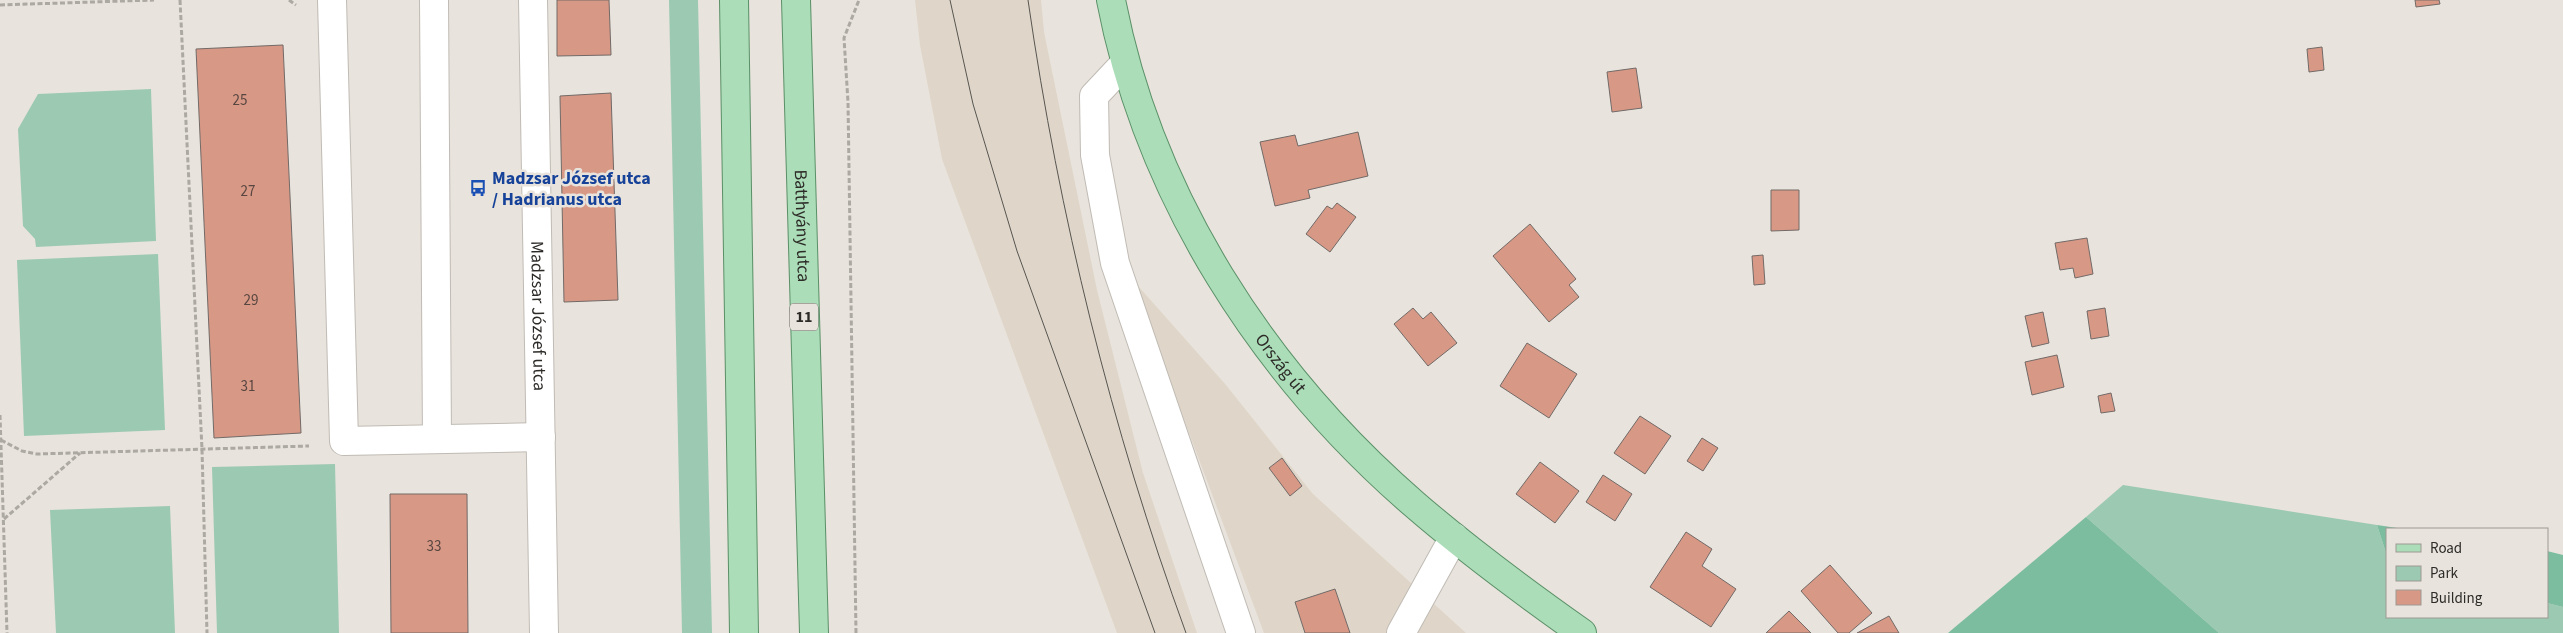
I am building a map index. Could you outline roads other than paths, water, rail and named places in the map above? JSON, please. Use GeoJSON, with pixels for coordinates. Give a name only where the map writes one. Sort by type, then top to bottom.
{"type":"FeatureCollection","features":[{"type":"Feature","properties":{"kind":"main road"},"geometry":{"type":"LineString","coordinates":[[734,0],[744,633]]}},
{"type":"Feature","properties":{"kind":"main road","name":"Batthyány utca"},"geometry":{"type":"LineString","coordinates":[[796,0],[814,633]]}},
{"type":"Feature","properties":{"kind":"main road","name":"Ország út"},"geometry":{"type":"LineString","coordinates":[[1111,0],[1125,62],[1148,134],[1170,187],[1194,234],[1248,321],[1309,397],[1367,461],[1454,537],[1582,633]]}},
{"type":"Feature","properties":{"kind":"street"},"geometry":{"type":"LineString","coordinates":[[332,0],[344,441],[541,437]]}},
{"type":"Feature","properties":{"kind":"street"},"geometry":{"type":"LineString","coordinates":[[434,0],[437,438]]}},
{"type":"Feature","properties":{"kind":"street","name":"Madzsar József utca"},"geometry":{"type":"LineString","coordinates":[[533,0],[544,633]]}},
{"type":"Feature","properties":{"kind":"street"},"geometry":{"type":"LineString","coordinates":[[1125,62],[1094,96],[1095,155],[1115,263],[1241,633]]}},
{"type":"Feature","properties":{"kind":"street"},"geometry":{"type":"LineString","coordinates":[[1401,633],[1454,537]]}},
{"type":"Feature","properties":{"kind":"tram line"},"geometry":{"type":"LineString","coordinates":[[950,0],[973,104],[1017,251],[1155,633]]}},
{"type":"Feature","properties":{"kind":"tram line"},"geometry":{"type":"LineString","coordinates":[[1028,0],[1055,161],[1090,320],[1134,478],[1186,633]]}},
{"type":"Feature","properties":{"kind":"place","name":"Madzsar József utca / Hadrianus utca"},"geometry":{"type":"Point","coordinates":[478,188]}}]}
